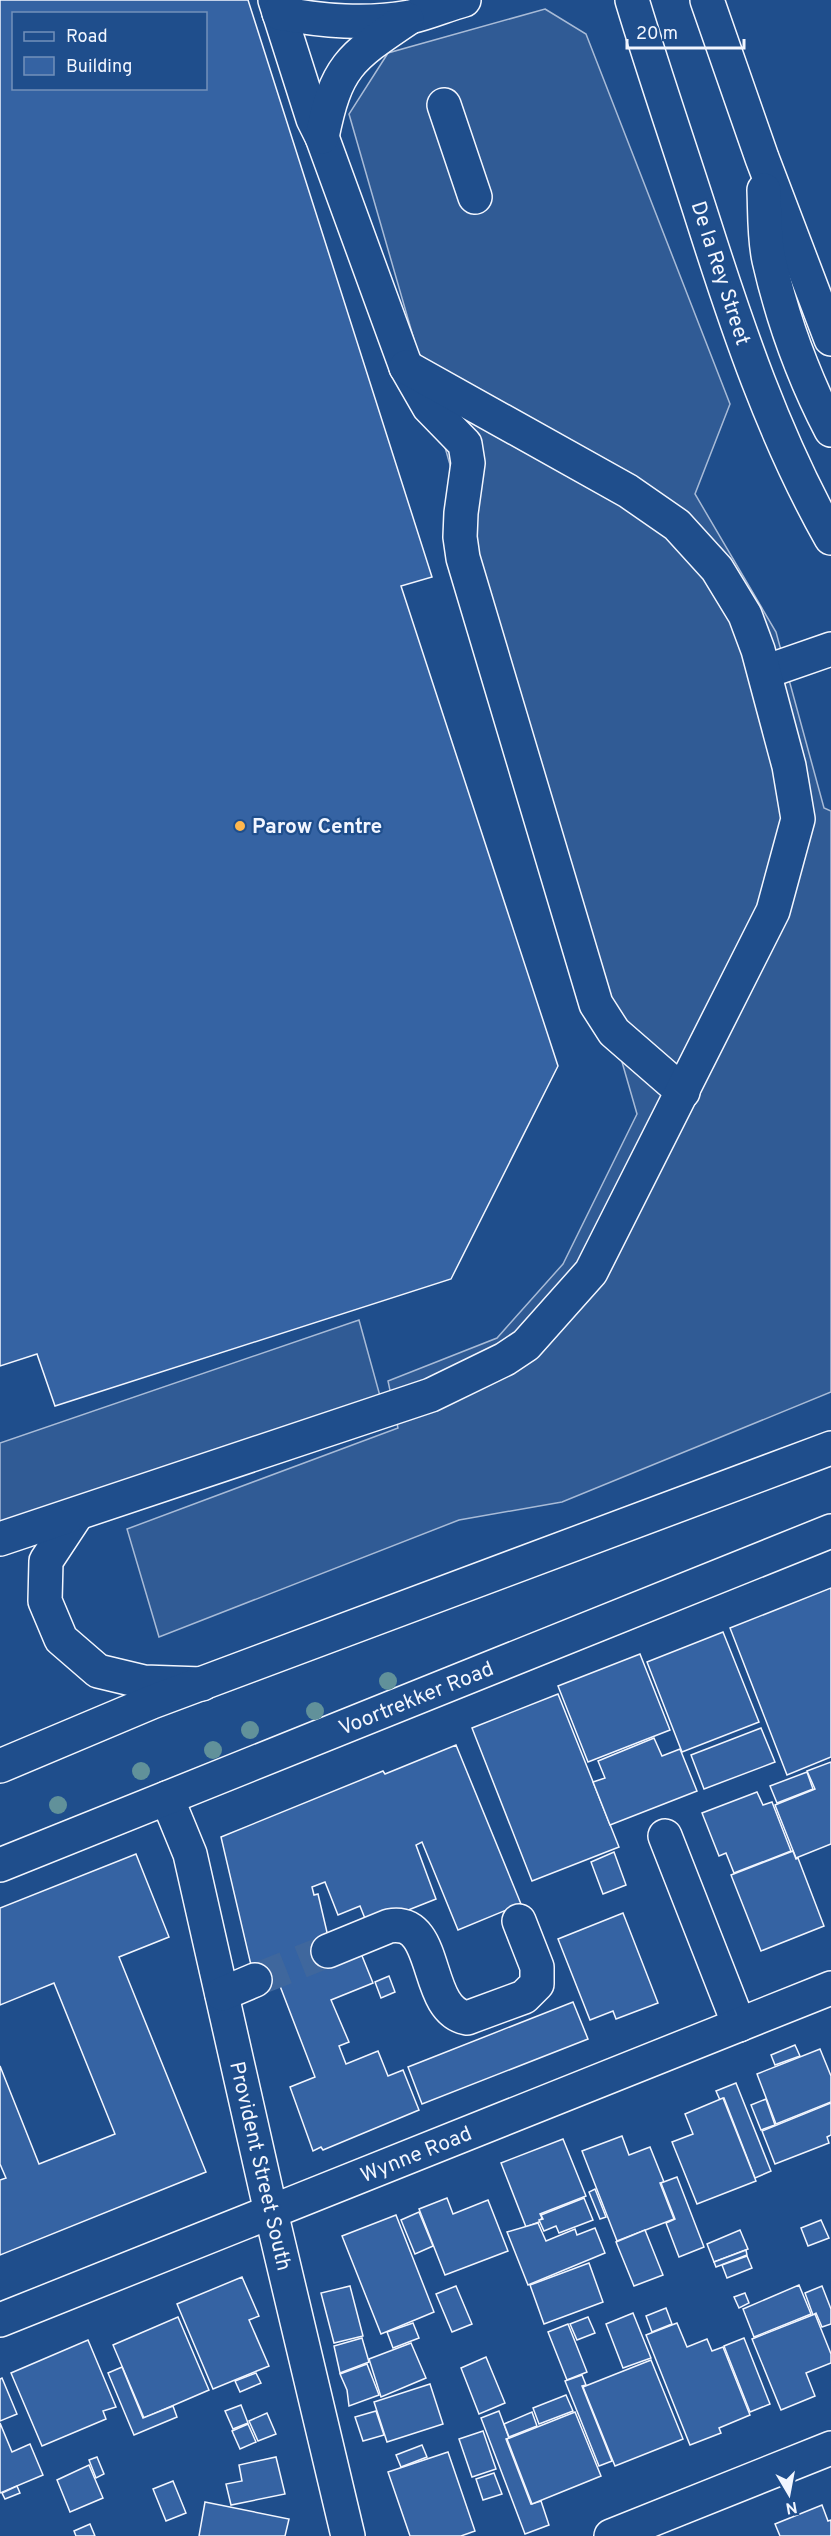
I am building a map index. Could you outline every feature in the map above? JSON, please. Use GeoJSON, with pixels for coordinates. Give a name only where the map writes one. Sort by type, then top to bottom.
{"type":"FeatureCollection","features":[{"type":"Feature","properties":{"kind":"main road"},"geometry":{"type":"LineString","coordinates":[[277,6],[329,21],[365,21],[411,16],[464,0]]}},
{"type":"Feature","properties":{"kind":"main road","name":"De la Rey Street"},"geometry":{"type":"LineString","coordinates":[[632,0],[722,280],[764,399],[815,510],[831,538]]}},
{"type":"Feature","properties":{"kind":"main road"},"geometry":{"type":"LineString","coordinates":[[707,0],[762,159],[831,339]]}},
{"type":"Feature","properties":{"kind":"main road"},"geometry":{"type":"LineString","coordinates":[[277,6],[313,119],[322,137],[406,367],[429,406],[465,444],[468,464],[460,537],[463,558],[596,1004],[614,1032],[683,1092]]}},
{"type":"Feature","properties":{"kind":"main road"},"geometry":{"type":"LineString","coordinates":[[322,137],[329,104],[339,79],[351,59],[411,16]]}},
{"type":"Feature","properties":{"kind":"main road"},"geometry":{"type":"LineString","coordinates":[[444,105],[475,197]]}},
{"type":"Feature","properties":{"kind":"main road"},"geometry":{"type":"LineString","coordinates":[[762,159],[768,258],[797,351],[831,430]]}},
{"type":"Feature","properties":{"kind":"main road"},"geometry":{"type":"LineString","coordinates":[[0,1539],[431,1395],[505,1359],[526,1345],[591,1272],[773,911],[798,819],[789,766],[765,672],[744,615],[717,569],[677,525],[628,491],[406,367]]}},
{"type":"Feature","properties":{"kind":"main road"},"geometry":{"type":"LineString","coordinates":[[765,672],[831,649]]}},
{"type":"Feature","properties":{"kind":"main road"},"geometry":{"type":"LineString","coordinates":[[0,1766],[202,1684],[831,1448]]}},
{"type":"Feature","properties":{"kind":"main road"},"geometry":{"type":"LineString","coordinates":[[77,1514],[46,1561],[45,1601],[61,1639],[98,1671],[144,1682],[202,1684]]}},
{"type":"Feature","properties":{"kind":"main road","name":"Voortrekker Road"},"geometry":{"type":"LineString","coordinates":[[0,1865],[831,1530]]}},
{"type":"Feature","properties":{"kind":"main road","name":"Provident Street South"},"geometry":{"type":"LineString","coordinates":[[167,1798],[190,1854],[271,2212],[348,2536]]}},
{"type":"Feature","properties":{"kind":"main road"},"geometry":{"type":"LineString","coordinates":[[665,1836],[739,2025]]}},
{"type":"Feature","properties":{"kind":"main road"},"geometry":{"type":"LineString","coordinates":[[327,1951],[389,1926],[408,1927],[419,1939],[446,2004],[458,2017],[467,2018],[524,1997],[537,1984],[537,1967],[519,1921]]}},
{"type":"Feature","properties":{"kind":"main road"},"geometry":{"type":"LineString","coordinates":[[222,1994],[255,1980]]}},
{"type":"Feature","properties":{"kind":"main road","name":"Wynne Road"},"geometry":{"type":"LineString","coordinates":[[0,2320],[831,1988]]}},
{"type":"Feature","properties":{"kind":"main road"},"geometry":{"type":"LineString","coordinates":[[611,2536],[831,2448]]}},
{"type":"Feature","properties":{"kind":"shaded area"},"geometry":{"type":"Polygon","coordinates":[[[545,9],[586,34],[730,404],[695,494],[776,632],[824,808],[831,811],[831,1392],[562,1502],[459,1520],[159,1637],[127,1529],[398,1428],[388,1381],[497,1338],[563,1264],[637,1114],[349,114],[388,53],[545,9]]]}},
{"type":"Feature","properties":{"kind":"shaded area"},"geometry":{"type":"Polygon","coordinates":[[[359,1320],[380,1396],[0,1529],[0,1443],[359,1320]]]}},
{"type":"Feature","properties":{"kind":"building","name":"Parow Centre"},"geometry":{"type":"Polygon","coordinates":[[[0,0],[248,0],[432,577],[401,586],[558,1066],[451,1279],[55,1406],[37,1354],[0,1366],[0,0]]]}},
{"type":"Feature","properties":{"kind":"building"},"geometry":{"type":"Polygon","coordinates":[[[831,1588],[831,1757],[787,1775],[730,1628],[831,1588]]]}},
{"type":"Feature","properties":{"kind":"building"},"geometry":{"type":"Polygon","coordinates":[[[723,1632],[759,1722],[682,1752],[647,1662],[723,1632]]]}},
{"type":"Feature","properties":{"kind":"building"},"geometry":{"type":"Polygon","coordinates":[[[640,1654],[670,1730],[588,1762],[558,1686],[640,1654]]]}},
{"type":"Feature","properties":{"kind":"building"},"geometry":{"type":"Polygon","coordinates":[[[558,1694],[619,1847],[532,1881],[472,1728],[558,1694]]]}},
{"type":"Feature","properties":{"kind":"building"},"geometry":{"type":"Polygon","coordinates":[[[761,1728],[775,1762],[704,1789],[691,1755],[761,1728]]]}},
{"type":"Feature","properties":{"kind":"building"},"geometry":{"type":"Polygon","coordinates":[[[654,1738],[662,1756],[680,1749],[697,1791],[610,1825],[593,1782],[605,1778],[598,1761],[654,1738]]]}},
{"type":"Feature","properties":{"kind":"building"},"geometry":{"type":"Polygon","coordinates":[[[456,1745],[521,1904],[458,1930],[422,1842],[416,1845],[436,1899],[368,1926],[360,1906],[338,1915],[325,1882],[312,1887],[314,1895],[318,1894],[330,1945],[360,1951],[373,1983],[331,2000],[349,2042],[339,2046],[346,2064],[378,2051],[388,2076],[403,2070],[419,2110],[323,2150],[321,2147],[313,2151],[290,2087],[315,2077],[280,1986],[258,1995],[221,1837],[383,1771],[385,1774],[456,1745]]]}},
{"type":"Feature","properties":{"kind":"building"},"geometry":{"type":"Polygon","coordinates":[[[831,1762],[831,1844],[796,1858],[775,1805],[815,1789],[807,1771],[831,1762]]]}},
{"type":"Feature","properties":{"kind":"building"},"geometry":{"type":"Polygon","coordinates":[[[807,1772],[813,1789],[777,1803],[770,1786],[807,1772]]]}},
{"type":"Feature","properties":{"kind":"building"},"geometry":{"type":"Polygon","coordinates":[[[757,1792],[763,1805],[772,1802],[791,1851],[734,1873],[726,1853],[719,1856],[702,1813],[757,1792]]]}},
{"type":"Feature","properties":{"kind":"building"},"geometry":{"type":"Polygon","coordinates":[[[793,1851],[796,1859],[798,1858],[824,1926],[761,1951],[731,1875],[793,1851]]]}},
{"type":"Feature","properties":{"kind":"building"},"geometry":{"type":"Polygon","coordinates":[[[614,1852],[626,1885],[603,1894],[591,1862],[614,1852]]]}},
{"type":"Feature","properties":{"kind":"building"},"geometry":{"type":"Polygon","coordinates":[[[136,1854],[169,1937],[119,1957],[206,2172],[0,2255],[0,2180],[6,2178],[0,2164],[0,2066],[39,2164],[115,2134],[54,1983],[0,2005],[0,1908],[136,1854]]]}},
{"type":"Feature","properties":{"kind":"building"},"geometry":{"type":"Polygon","coordinates":[[[623,1913],[658,2003],[616,2019],[613,2011],[590,2020],[558,1939],[623,1913]]]}},
{"type":"Feature","properties":{"kind":"building"},"geometry":{"type":"Polygon","coordinates":[[[389,1976],[395,1992],[381,1998],[375,1982],[389,1976]]]}},
{"type":"Feature","properties":{"kind":"building"},"geometry":{"type":"Polygon","coordinates":[[[573,2002],[588,2039],[422,2104],[408,2067],[573,2002]]]}},
{"type":"Feature","properties":{"kind":"building"},"geometry":{"type":"Polygon","coordinates":[[[795,2045],[800,2056],[775,2065],[771,2055],[795,2045]]]}},
{"type":"Feature","properties":{"kind":"building"},"geometry":{"type":"Polygon","coordinates":[[[820,2049],[831,2076],[831,2102],[776,2124],[757,2074],[820,2049]]]}},
{"type":"Feature","properties":{"kind":"building"},"geometry":{"type":"Polygon","coordinates":[[[736,2083],[771,2171],[755,2178],[724,2098],[720,2100],[716,2091],[736,2083]]]}},
{"type":"Feature","properties":{"kind":"building"},"geometry":{"type":"Polygon","coordinates":[[[723,2098],[756,2181],[697,2204],[672,2142],[693,2134],[685,2114],[723,2098]]]}},
{"type":"Feature","properties":{"kind":"building"},"geometry":{"type":"Polygon","coordinates":[[[766,2099],[775,2125],[761,2130],[751,2105],[766,2099]]]}},
{"type":"Feature","properties":{"kind":"building"},"geometry":{"type":"Polygon","coordinates":[[[831,2103],[831,2135],[827,2137],[829,2143],[775,2164],[762,2131],[831,2103]]]}},
{"type":"Feature","properties":{"kind":"building"},"geometry":{"type":"Polygon","coordinates":[[[622,2136],[629,2155],[650,2147],[664,2182],[660,2183],[674,2219],[617,2241],[582,2151],[622,2136]]]}},
{"type":"Feature","properties":{"kind":"building"},"geometry":{"type":"Polygon","coordinates":[[[563,2139],[586,2196],[540,2214],[542,2218],[539,2222],[526,2227],[501,2163],[563,2139]]]}},
{"type":"Feature","properties":{"kind":"building"},"geometry":{"type":"Polygon","coordinates":[[[677,2177],[704,2247],[679,2257],[666,2223],[675,2219],[661,2183],[677,2177]]]}},
{"type":"Feature","properties":{"kind":"building"},"geometry":{"type":"Polygon","coordinates":[[[595,2189],[606,2217],[600,2219],[589,2192],[595,2189]]]}},
{"type":"Feature","properties":{"kind":"building"},"geometry":{"type":"Polygon","coordinates":[[[447,2198],[453,2214],[488,2200],[508,2251],[445,2275],[419,2209],[447,2198]]]}},
{"type":"Feature","properties":{"kind":"building"},"geometry":{"type":"Polygon","coordinates":[[[584,2198],[593,2220],[559,2233],[556,2226],[544,2231],[539,2220],[543,2219],[541,2215],[584,2198]]]}},
{"type":"Feature","properties":{"kind":"building"},"geometry":{"type":"Polygon","coordinates":[[[419,2212],[433,2246],[415,2254],[401,2220],[419,2212]]]}},
{"type":"Feature","properties":{"kind":"building"},"geometry":{"type":"Polygon","coordinates":[[[396,2215],[434,2312],[381,2334],[342,2236],[396,2215]]]}},
{"type":"Feature","properties":{"kind":"building"},"geometry":{"type":"Polygon","coordinates":[[[821,2220],[829,2238],[808,2246],[801,2228],[821,2220]]]}},
{"type":"Feature","properties":{"kind":"building"},"geometry":{"type":"Polygon","coordinates":[[[538,2223],[546,2241],[575,2229],[577,2235],[595,2228],[605,2253],[528,2285],[507,2232],[538,2223]]]}},
{"type":"Feature","properties":{"kind":"building"},"geometry":{"type":"Polygon","coordinates":[[[645,2230],[663,2275],[634,2286],[616,2242],[645,2230]]]}},
{"type":"Feature","properties":{"kind":"building"},"geometry":{"type":"Polygon","coordinates":[[[740,2230],[748,2249],[714,2262],[707,2244],[740,2230]]]}},
{"type":"Feature","properties":{"kind":"building"},"geometry":{"type":"Polygon","coordinates":[[[746,2250],[747,2255],[716,2267],[714,2262],[746,2250]]]}},
{"type":"Feature","properties":{"kind":"building"},"geometry":{"type":"Polygon","coordinates":[[[747,2256],[752,2268],[727,2278],[722,2265],[747,2256]]]}},
{"type":"Feature","properties":{"kind":"building"},"geometry":{"type":"Polygon","coordinates":[[[589,2263],[603,2302],[544,2324],[530,2285],[589,2263]]]}},
{"type":"Feature","properties":{"kind":"building"},"geometry":{"type":"Polygon","coordinates":[[[242,2277],[259,2316],[249,2320],[269,2366],[213,2389],[177,2304],[242,2277]]]}},
{"type":"Feature","properties":{"kind":"building"},"geometry":{"type":"Polygon","coordinates":[[[799,2285],[811,2314],[754,2337],[743,2309],[799,2285]]]}},
{"type":"Feature","properties":{"kind":"building"},"geometry":{"type":"Polygon","coordinates":[[[350,2286],[363,2336],[334,2343],[321,2293],[350,2286]]]}},
{"type":"Feature","properties":{"kind":"building"},"geometry":{"type":"Polygon","coordinates":[[[456,2286],[472,2324],[452,2332],[436,2294],[456,2286]]]}},
{"type":"Feature","properties":{"kind":"building"},"geometry":{"type":"Polygon","coordinates":[[[822,2286],[831,2309],[831,2324],[822,2327],[816,2313],[813,2315],[805,2293],[822,2286]]]}},
{"type":"Feature","properties":{"kind":"building"},"geometry":{"type":"Polygon","coordinates":[[[745,2293],[749,2303],[739,2308],[734,2297],[745,2293]]]}},
{"type":"Feature","properties":{"kind":"building"},"geometry":{"type":"Polygon","coordinates":[[[666,2308],[672,2324],[652,2332],[646,2316],[666,2308]]]}},
{"type":"Feature","properties":{"kind":"building"},"geometry":{"type":"Polygon","coordinates":[[[633,2313],[651,2358],[623,2368],[606,2324],[633,2313]]]}},
{"type":"Feature","properties":{"kind":"building"},"geometry":{"type":"Polygon","coordinates":[[[815,2314],[831,2354],[831,2363],[806,2373],[815,2396],[781,2410],[752,2339],[815,2314]]]}},
{"type":"Feature","properties":{"kind":"building"},"geometry":{"type":"Polygon","coordinates":[[[178,2317],[209,2390],[144,2418],[113,2345],[178,2317]]]}},
{"type":"Feature","properties":{"kind":"building"},"geometry":{"type":"Polygon","coordinates":[[[588,2317],[595,2333],[577,2340],[570,2324],[588,2317]]]}},
{"type":"Feature","properties":{"kind":"building"},"geometry":{"type":"Polygon","coordinates":[[[413,2323],[419,2338],[393,2348],[387,2332],[413,2323]]]}},
{"type":"Feature","properties":{"kind":"building"},"geometry":{"type":"Polygon","coordinates":[[[677,2323],[687,2347],[707,2339],[712,2351],[723,2347],[750,2415],[719,2428],[721,2433],[690,2445],[646,2335],[677,2323]]]}},
{"type":"Feature","properties":{"kind":"building"},"geometry":{"type":"Polygon","coordinates":[[[568,2324],[587,2372],[567,2380],[548,2332],[568,2324]]]}},
{"type":"Feature","properties":{"kind":"building"},"geometry":{"type":"Polygon","coordinates":[[[362,2338],[369,2362],[340,2373],[334,2346],[362,2338]]]}},
{"type":"Feature","properties":{"kind":"building"},"geometry":{"type":"Polygon","coordinates":[[[744,2338],[770,2404],[750,2412],[724,2346],[744,2338]]]}},
{"type":"Feature","properties":{"kind":"building"},"geometry":{"type":"Polygon","coordinates":[[[88,2340],[116,2407],[103,2411],[106,2419],[42,2446],[11,2373],[88,2340]]]}},
{"type":"Feature","properties":{"kind":"building"},"geometry":{"type":"Polygon","coordinates":[[[411,2343],[426,2378],[381,2397],[369,2359],[411,2343]]]}},
{"type":"Feature","properties":{"kind":"building"},"geometry":{"type":"Polygon","coordinates":[[[486,2357],[505,2403],[479,2414],[461,2368],[486,2357]]]}},
{"type":"Feature","properties":{"kind":"building"},"geometry":{"type":"Polygon","coordinates":[[[651,2360],[683,2439],[615,2466],[583,2387],[651,2360]]]}},
{"type":"Feature","properties":{"kind":"building"},"geometry":{"type":"Polygon","coordinates":[[[367,2364],[379,2395],[349,2406],[347,2390],[340,2374],[367,2364]]]}},
{"type":"Feature","properties":{"kind":"building"},"geometry":{"type":"Polygon","coordinates":[[[122,2367],[143,2418],[173,2406],[177,2417],[134,2435],[108,2373],[122,2367]]]}},
{"type":"Feature","properties":{"kind":"building"},"geometry":{"type":"Polygon","coordinates":[[[256,2373],[261,2383],[240,2392],[235,2381],[256,2373]]]}},
{"type":"Feature","properties":{"kind":"building"},"geometry":{"type":"Polygon","coordinates":[[[582,2375],[586,2385],[582,2386],[612,2461],[599,2466],[565,2381],[582,2375]]]}},
{"type":"Feature","properties":{"kind":"building"},"geometry":{"type":"Polygon","coordinates":[[[2,2378],[17,2414],[0,2421],[0,2379],[2,2378]]]}},
{"type":"Feature","properties":{"kind":"building"},"geometry":{"type":"Polygon","coordinates":[[[430,2384],[443,2424],[387,2442],[374,2402],[430,2384]]]}},
{"type":"Feature","properties":{"kind":"building"},"geometry":{"type":"Polygon","coordinates":[[[566,2395],[573,2411],[539,2424],[533,2408],[566,2395]]]}},
{"type":"Feature","properties":{"kind":"building"},"geometry":{"type":"Polygon","coordinates":[[[241,2405],[248,2423],[233,2429],[225,2411],[241,2405]]]}},
{"type":"Feature","properties":{"kind":"building"},"geometry":{"type":"Polygon","coordinates":[[[376,2411],[384,2435],[363,2441],[355,2417],[376,2411]]]}},
{"type":"Feature","properties":{"kind":"building"},"geometry":{"type":"Polygon","coordinates":[[[499,2411],[509,2438],[506,2439],[531,2504],[541,2501],[549,2525],[525,2534],[481,2418],[499,2411]]]}},
{"type":"Feature","properties":{"kind":"building"},"geometry":{"type":"Polygon","coordinates":[[[532,2412],[537,2426],[509,2437],[504,2424],[532,2412]]]}},
{"type":"Feature","properties":{"kind":"building"},"geometry":{"type":"Polygon","coordinates":[[[575,2412],[601,2476],[532,2504],[507,2439],[575,2412]]]}},
{"type":"Feature","properties":{"kind":"building"},"geometry":{"type":"Polygon","coordinates":[[[267,2413],[276,2434],[258,2441],[249,2421],[267,2413]]]}},
{"type":"Feature","properties":{"kind":"building"},"geometry":{"type":"Polygon","coordinates":[[[0,2423],[12,2452],[30,2444],[43,2475],[0,2493],[0,2423]]]}},
{"type":"Feature","properties":{"kind":"building"},"geometry":{"type":"Polygon","coordinates":[[[248,2424],[256,2442],[240,2449],[232,2431],[248,2424]]]}},
{"type":"Feature","properties":{"kind":"building"},"geometry":{"type":"Polygon","coordinates":[[[483,2431],[496,2469],[472,2477],[459,2439],[483,2431]]]}},
{"type":"Feature","properties":{"kind":"building"},"geometry":{"type":"Polygon","coordinates":[[[422,2445],[427,2457],[401,2467],[396,2455],[422,2445]]]}},
{"type":"Feature","properties":{"kind":"building"},"geometry":{"type":"Polygon","coordinates":[[[448,2452],[475,2531],[461,2536],[410,2536],[388,2472],[448,2452]]]}},
{"type":"Feature","properties":{"kind":"building"},"geometry":{"type":"Polygon","coordinates":[[[97,2457],[104,2474],[96,2478],[89,2460],[97,2457]]]}},
{"type":"Feature","properties":{"kind":"building"},"geometry":{"type":"Polygon","coordinates":[[[276,2457],[285,2494],[231,2505],[226,2484],[242,2481],[239,2465],[276,2457]]]}},
{"type":"Feature","properties":{"kind":"building"},"geometry":{"type":"Polygon","coordinates":[[[89,2465],[103,2498],[70,2512],[57,2480],[89,2465]]]}},
{"type":"Feature","properties":{"kind":"building"},"geometry":{"type":"Polygon","coordinates":[[[494,2473],[502,2494],[483,2500],[476,2479],[494,2473]]]}},
{"type":"Feature","properties":{"kind":"building"},"geometry":{"type":"Polygon","coordinates":[[[173,2481],[186,2513],[166,2521],[153,2489],[173,2481]]]}},
{"type":"Feature","properties":{"kind":"building"},"geometry":{"type":"Polygon","coordinates":[[[17,2486],[20,2493],[5,2499],[2,2493],[17,2486]]]}},
{"type":"Feature","properties":{"kind":"building"},"geometry":{"type":"Polygon","coordinates":[[[205,2502],[289,2519],[285,2536],[199,2536],[205,2502]]]}},
{"type":"Feature","properties":{"kind":"building"},"geometry":{"type":"Polygon","coordinates":[[[822,2505],[828,2521],[831,2520],[831,2536],[780,2536],[775,2524],[822,2505]]]}},
{"type":"Feature","properties":{"kind":"building"},"geometry":{"type":"Polygon","coordinates":[[[90,2524],[95,2536],[76,2536],[74,2531],[90,2524]]]}},
{"type":"Feature","properties":{"kind":"tunnel"},"geometry":{"type":"LineString","coordinates":[[255,1980],[328,1951]]}},
{"type":"Feature","properties":{"kind":"place","name":"Parow Centre"},"geometry":{"type":"Point","coordinates":[240,826]}}]}
